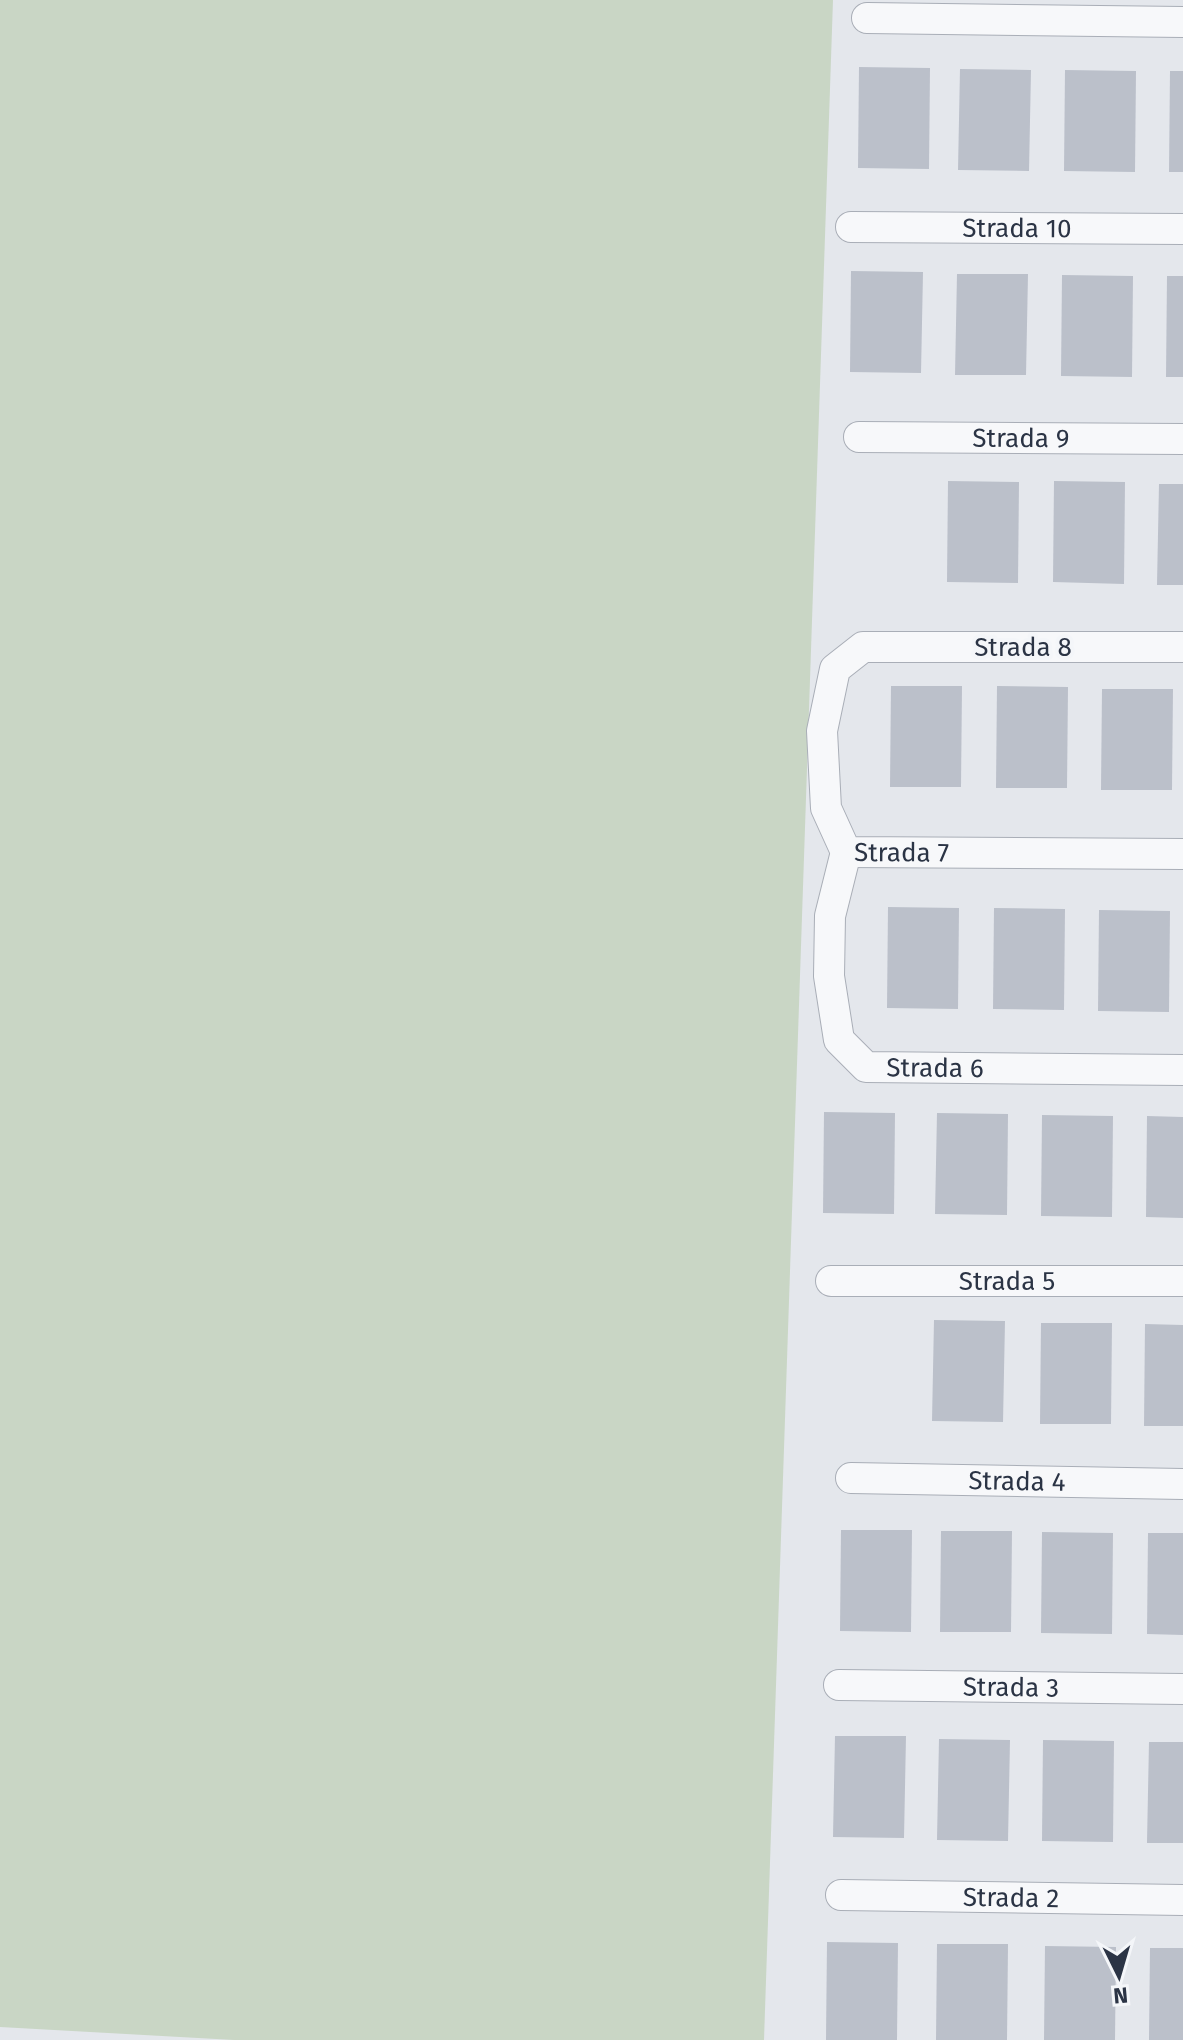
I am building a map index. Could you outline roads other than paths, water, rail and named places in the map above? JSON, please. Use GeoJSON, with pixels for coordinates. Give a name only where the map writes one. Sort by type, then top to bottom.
{"type":"FeatureCollection","features":[{"type":"Feature","properties":{"kind":"street"},"geometry":{"type":"LineString","coordinates":[[867,18],[1183,22]]}},
{"type":"Feature","properties":{"kind":"street","name":"Strada 10"},"geometry":{"type":"LineString","coordinates":[[851,227],[1183,229]]}},
{"type":"Feature","properties":{"kind":"street","name":"Strada 9"},"geometry":{"type":"LineString","coordinates":[[859,437],[1183,439]]}},
{"type":"Feature","properties":{"kind":"street","name":"Strada 8"},"geometry":{"type":"LineString","coordinates":[[863,647],[1183,647]]}},
{"type":"Feature","properties":{"kind":"street","name":"Strada 7"},"geometry":{"type":"LineString","coordinates":[[863,647],[835,669],[822,731],[826,808],[846,852],[1183,854]]}},
{"type":"Feature","properties":{"kind":"street","name":"Strada 6"},"geometry":{"type":"LineString","coordinates":[[846,852],[830,916],[829,976],[839,1040],[866,1067],[1183,1070]]}},
{"type":"Feature","properties":{"kind":"street","name":"Strada 5"},"geometry":{"type":"LineString","coordinates":[[831,1281],[1183,1281]]}},
{"type":"Feature","properties":{"kind":"street","name":"Strada 4"},"geometry":{"type":"LineString","coordinates":[[851,1478],[1183,1484]]}},
{"type":"Feature","properties":{"kind":"street","name":"Strada 3"},"geometry":{"type":"LineString","coordinates":[[839,1685],[1183,1689]]}},
{"type":"Feature","properties":{"kind":"street","name":"Strada 2"},"geometry":{"type":"LineString","coordinates":[[841,1895],[1183,1900]]}}]}
